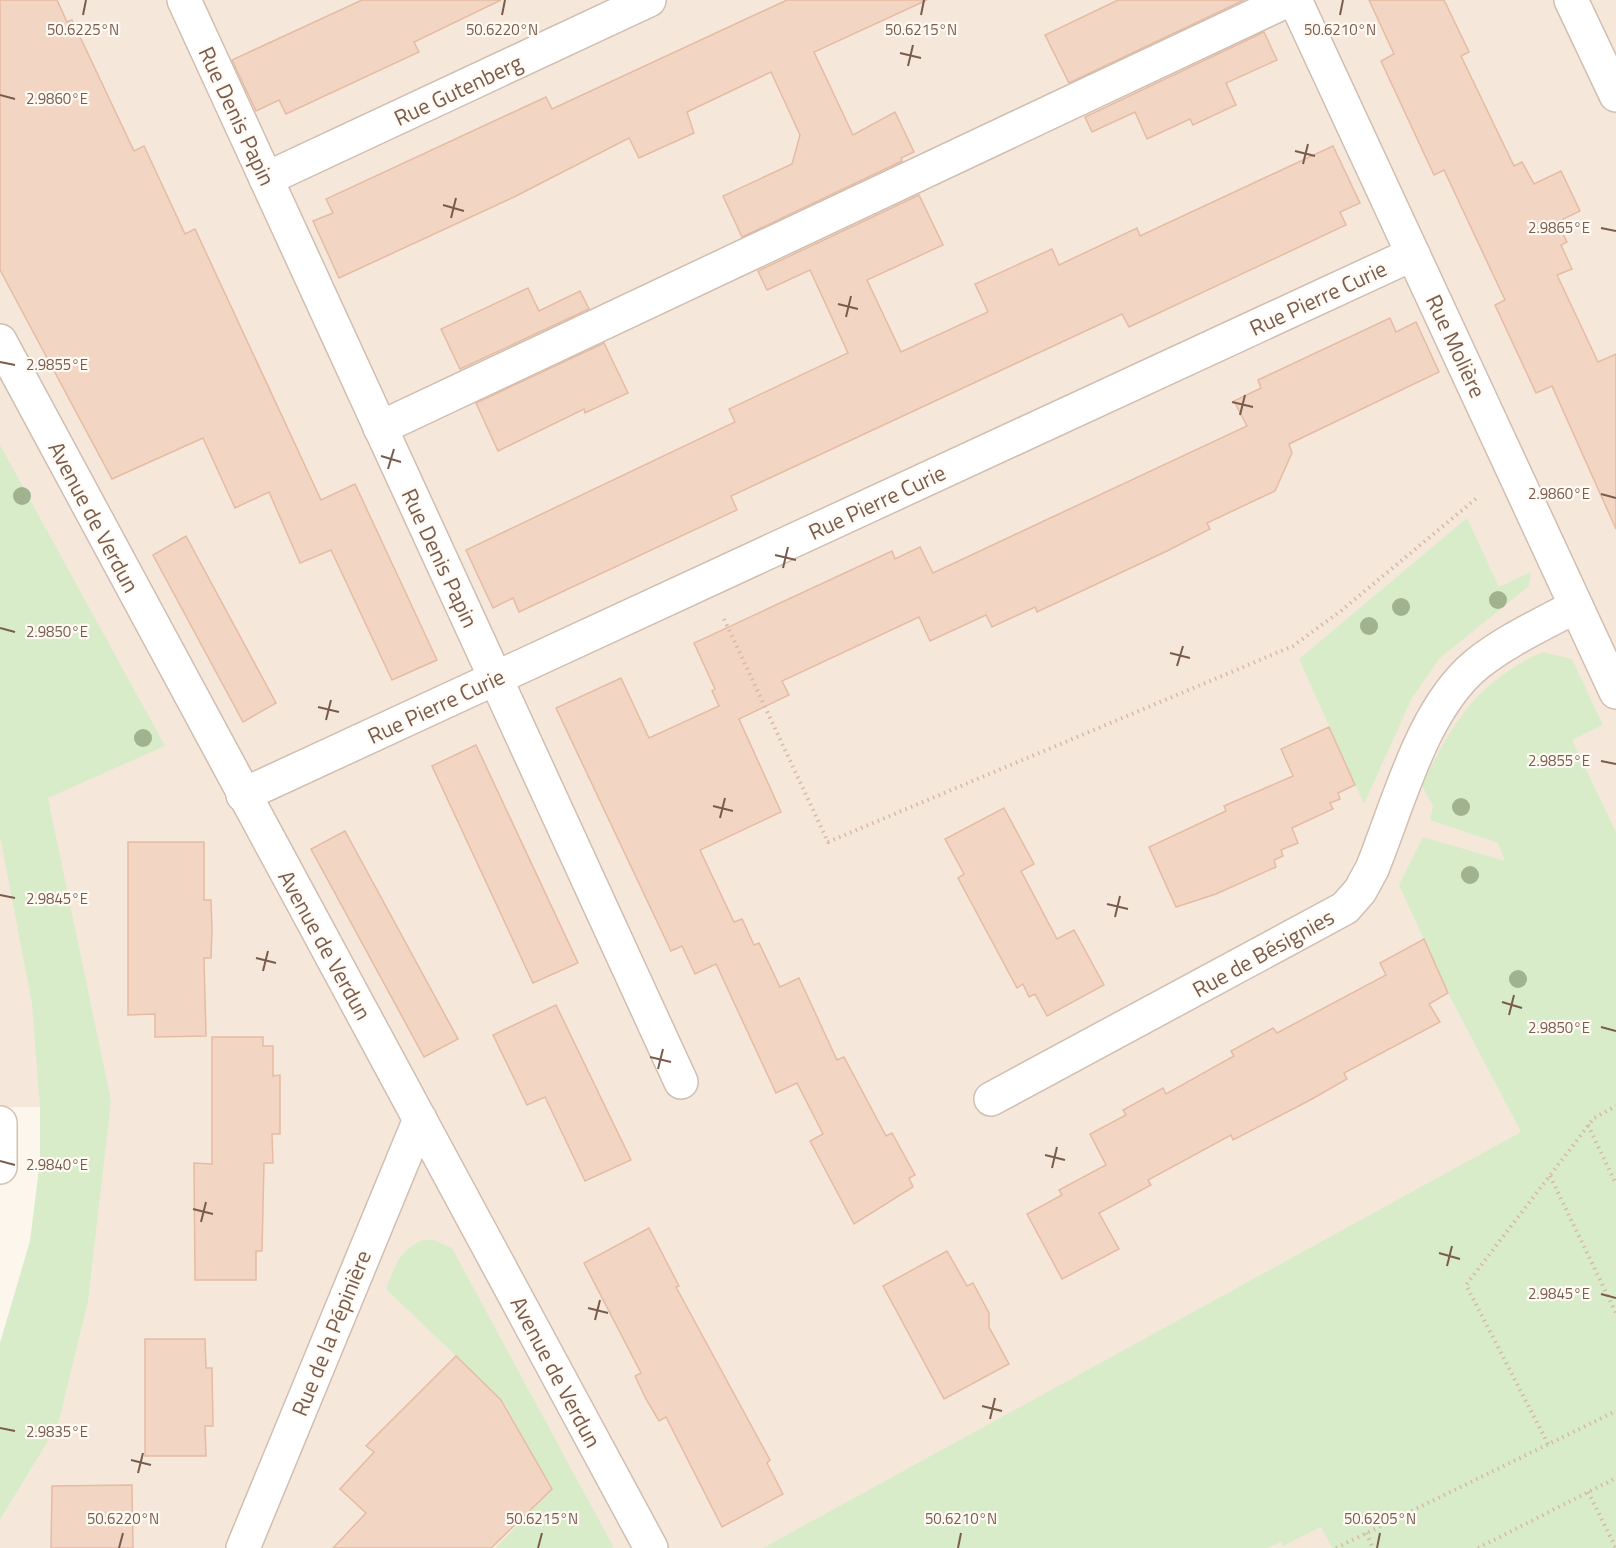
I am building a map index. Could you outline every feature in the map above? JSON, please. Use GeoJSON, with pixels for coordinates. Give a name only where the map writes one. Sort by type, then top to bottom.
{"type":"FeatureCollection","features":[{"type":"Feature","properties":{"kind":"street","name":"Rue Gutenberg"},"geometry":{"type":"LineString","coordinates":[[266,179],[650,0]]}},
{"type":"Feature","properties":{"kind":"street"},"geometry":{"type":"LineString","coordinates":[[380,428],[1288,0]]}},
{"type":"Feature","properties":{"kind":"street","name":"Rue Molière"},"geometry":{"type":"LineString","coordinates":[[1295,0],[1616,692]]}},
{"type":"Feature","properties":{"kind":"street"},"geometry":{"type":"LineString","coordinates":[[1571,0],[1616,95]]}},
{"type":"Feature","properties":{"kind":"street","name":"Rue Denis Papin"},"geometry":{"type":"LineString","coordinates":[[191,6],[266,179],[681,1082]]}},
{"type":"Feature","properties":{"kind":"street","name":"Rue Pierre Curie"},"geometry":{"type":"LineString","coordinates":[[243,795],[1413,254]]}},
{"type":"Feature","properties":{"kind":"street","name":"Avenue de Verdun"},"geometry":{"type":"LineString","coordinates":[[0,341],[651,1548]]}},
{"type":"Feature","properties":{"kind":"street","name":"Rue de Bésignies"},"geometry":{"type":"LineString","coordinates":[[992,1099],[1345,908],[1360,891],[1372,869],[1427,727],[1443,701],[1477,664],[1502,646],[1576,606]]}},
{"type":"Feature","properties":{"kind":"street","name":"Rue de la Pépinière"},"geometry":{"type":"LineString","coordinates":[[243,1548],[420,1119]]}},
{"type":"Feature","properties":{"kind":"street"},"geometry":{"type":"LineString","coordinates":[[0,1123],[0,1167]]}},
{"type":"Feature","properties":{"kind":"path"},"geometry":{"type":"LineString","coordinates":[[707,581],[828,842],[1293,646],[1342,610],[1401,559],[1452,521],[1511,466]]}},
{"type":"Feature","properties":{"kind":"path"},"geometry":{"type":"LineString","coordinates":[[1548,1444],[1466,1285],[1588,1125],[1594,1118],[1616,1106]]}},
{"type":"Feature","properties":{"kind":"path"},"geometry":{"type":"LineString","coordinates":[[1588,1125],[1616,1184]]}},
{"type":"Feature","properties":{"kind":"path"},"geometry":{"type":"LineString","coordinates":[[1550,1176],[1616,1313]]}},
{"type":"Feature","properties":{"kind":"path"},"geometry":{"type":"LineString","coordinates":[[1336,1548],[1616,1411]]}},
{"type":"Feature","properties":{"kind":"path"},"geometry":{"type":"LineString","coordinates":[[1478,1548],[1616,1478]]}},
{"type":"Feature","properties":{"kind":"path"},"geometry":{"type":"LineString","coordinates":[[1588,1492],[1616,1548]]}},
{"type":"Feature","properties":{"kind":"path"},"geometry":{"type":"LineString","coordinates":[[1366,1533],[1373,1548]]}},
{"type":"Feature","properties":{"kind":"shaded area"},"geometry":{"type":"Polygon","coordinates":[[[0,0],[1616,0],[1616,1548],[0,1548],[0,1520],[58,1425],[64,1398],[40,1107],[0,1107],[0,0]]]}},
{"type":"Feature","properties":{"kind":"green space"},"geometry":{"type":"Polygon","coordinates":[[[0,445],[165,746],[48,798],[111,1101],[88,1301],[58,1425],[0,1520],[0,1343],[30,1241],[40,1160],[40,1107],[32,1004],[0,836],[0,445]]]}},
{"type":"Feature","properties":{"kind":"green space"},"geometry":{"type":"Polygon","coordinates":[[[1467,518],[1499,587],[1531,572],[1529,586],[1440,658],[1412,698],[1364,804],[1299,659],[1467,518]]]}},
{"type":"Feature","properties":{"kind":"green space"},"geometry":{"type":"Polygon","coordinates":[[[1543,652],[1572,659],[1603,725],[1572,740],[1616,832],[1616,1548],[1332,1548],[1321,1527],[1283,1546],[1281,1542],[1267,1548],[763,1548],[1521,1132],[1448,993],[1399,885],[1423,837],[1505,861],[1498,843],[1430,820],[1433,806],[1422,786],[1456,724],[1483,691],[1500,676],[1543,652]]]}},
{"type":"Feature","properties":{"kind":"green space"},"geometry":{"type":"Polygon","coordinates":[[[423,1240],[434,1240],[452,1248],[614,1548],[496,1548],[551,1489],[504,1402],[386,1289],[395,1266],[403,1254],[423,1240]]]}},
{"type":"Feature","properties":{"kind":"building"},"geometry":{"type":"Polygon","coordinates":[[[0,0],[57,0],[67,22],[72,20],[134,151],[144,146],[185,234],[195,229],[321,500],[355,484],[437,660],[392,680],[331,550],[300,563],[269,492],[235,508],[203,438],[112,479],[0,270],[0,0]]]}},
{"type":"Feature","properties":{"kind":"building"},"geometry":{"type":"Polygon","coordinates":[[[362,0],[501,0],[414,42],[419,52],[286,114],[279,100],[256,111],[232,60],[362,0]]]}},
{"type":"Feature","properties":{"kind":"building"},"geometry":{"type":"Polygon","coordinates":[[[787,0],[927,0],[814,52],[853,135],[895,112],[914,152],[901,158],[902,161],[742,237],[723,196],[792,164],[800,135],[771,72],[687,112],[694,133],[639,158],[629,138],[514,197],[339,278],[313,221],[333,213],[326,199],[546,97],[552,109],[787,0]]]}},
{"type":"Feature","properties":{"kind":"building"},"geometry":{"type":"Polygon","coordinates":[[[1118,0],[1244,0],[1069,83],[1045,35],[1118,0]]]}},
{"type":"Feature","properties":{"kind":"building"},"geometry":{"type":"Polygon","coordinates":[[[1369,0],[1444,0],[1469,52],[1461,56],[1514,166],[1522,162],[1534,184],[1561,171],[1580,211],[1557,222],[1567,242],[1561,245],[1572,269],[1557,275],[1598,362],[1616,354],[1616,529],[1552,386],[1536,393],[1495,305],[1505,300],[1444,170],[1434,175],[1381,61],[1394,54],[1369,0]]]}},
{"type":"Feature","properties":{"kind":"building"},"geometry":{"type":"Polygon","coordinates":[[[1264,32],[1277,60],[1226,83],[1236,105],[1193,125],[1190,119],[1147,139],[1135,112],[1092,132],[1085,117],[1264,32]]]}},
{"type":"Feature","properties":{"kind":"building"},"geometry":{"type":"Polygon","coordinates":[[[1333,146],[1360,203],[1340,212],[1346,225],[1129,327],[1122,314],[731,496],[737,510],[519,612],[513,598],[493,608],[466,550],[735,422],[729,409],[848,353],[810,270],[767,290],[758,271],[919,195],[943,245],[867,280],[901,352],[988,312],[975,284],[1052,249],[1059,265],[1137,228],[1140,236],[1333,146]]]}},
{"type":"Feature","properties":{"kind":"building"},"geometry":{"type":"Polygon","coordinates":[[[528,288],[539,311],[580,291],[589,309],[460,369],[441,329],[528,288]]]}},
{"type":"Feature","properties":{"kind":"building"},"geometry":{"type":"Polygon","coordinates":[[[1390,318],[1396,332],[1416,322],[1439,372],[1289,444],[1292,453],[1275,491],[1207,523],[1210,529],[1167,551],[1037,612],[1035,607],[992,627],[986,615],[930,641],[919,617],[782,681],[789,695],[739,719],[781,812],[700,850],[734,922],[742,919],[754,945],[759,943],[780,987],[799,978],[837,1060],[844,1057],[886,1136],[892,1133],[915,1175],[909,1178],[913,1187],[854,1224],[810,1141],[823,1134],[797,1083],[776,1093],[716,964],[695,974],[682,946],[671,951],[556,708],[621,678],[649,738],[719,706],[712,691],[715,689],[694,643],[892,551],[895,559],[920,547],[933,573],[1247,426],[1234,401],[1261,388],[1258,380],[1390,318]]]}},
{"type":"Feature","properties":{"kind":"building"},"geometry":{"type":"Polygon","coordinates":[[[604,343],[628,393],[585,413],[584,409],[498,451],[476,403],[604,343]]]}},
{"type":"Feature","properties":{"kind":"building"},"geometry":{"type":"Polygon","coordinates":[[[186,536],[276,703],[243,722],[153,555],[186,536]]]}},
{"type":"Feature","properties":{"kind":"building"},"geometry":{"type":"Polygon","coordinates":[[[1329,727],[1355,785],[1338,793],[1340,799],[1330,803],[1333,809],[1292,828],[1298,843],[1281,850],[1283,856],[1274,860],[1276,867],[1216,894],[1176,907],[1149,847],[1226,811],[1224,806],[1293,776],[1281,749],[1329,727]]]}},
{"type":"Feature","properties":{"kind":"building"},"geometry":{"type":"Polygon","coordinates":[[[476,745],[578,963],[533,983],[432,766],[476,745]]]}},
{"type":"Feature","properties":{"kind":"building"},"geometry":{"type":"Polygon","coordinates":[[[1004,808],[1034,864],[1021,871],[1057,939],[1074,930],[1104,985],[1047,1016],[1035,994],[1029,997],[1023,984],[1017,988],[958,878],[964,874],[945,839],[1004,808]]]}},
{"type":"Feature","properties":{"kind":"building"},"geometry":{"type":"Polygon","coordinates":[[[345,831],[458,1039],[424,1057],[311,849],[345,831]]]}},
{"type":"Feature","properties":{"kind":"building"},"geometry":{"type":"Polygon","coordinates":[[[128,842],[204,842],[204,900],[211,900],[212,929],[211,958],[204,958],[206,1036],[155,1037],[155,1014],[128,1015],[128,842]]]}},
{"type":"Feature","properties":{"kind":"building"},"geometry":{"type":"Polygon","coordinates":[[[1424,939],[1448,993],[1429,1004],[1440,1022],[1344,1073],[1347,1079],[1312,1099],[1233,1140],[1231,1135],[1148,1180],[1151,1185],[1099,1213],[1119,1249],[1062,1279],[1027,1214],[1062,1195],[1059,1190],[1106,1165],[1090,1134],[1126,1115],[1123,1110],[1163,1088],[1166,1094],[1234,1056],[1231,1051],[1273,1028],[1277,1033],[1386,975],[1380,963],[1424,939]]]}},
{"type":"Feature","properties":{"kind":"building"},"geometry":{"type":"Polygon","coordinates":[[[556,1005],[631,1160],[585,1181],[545,1097],[527,1105],[493,1035],[556,1005]]]}},
{"type":"Feature","properties":{"kind":"building"},"geometry":{"type":"Polygon","coordinates":[[[212,1037],[263,1037],[263,1046],[273,1046],[273,1076],[280,1075],[280,1134],[272,1134],[273,1163],[264,1163],[262,1251],[256,1251],[256,1280],[195,1280],[194,1163],[212,1164],[212,1037]]]}},
{"type":"Feature","properties":{"kind":"building"},"geometry":{"type":"Polygon","coordinates":[[[649,1228],[679,1286],[676,1287],[770,1460],[767,1463],[783,1494],[722,1527],[666,1417],[659,1421],[646,1399],[635,1376],[641,1373],[584,1263],[649,1228]]]}},
{"type":"Feature","properties":{"kind":"building"},"geometry":{"type":"Polygon","coordinates":[[[947,1251],[967,1286],[973,1283],[989,1313],[989,1327],[1009,1364],[944,1399],[883,1286],[947,1251]]]}},
{"type":"Feature","properties":{"kind":"building"},"geometry":{"type":"Polygon","coordinates":[[[145,1339],[205,1339],[206,1368],[212,1368],[213,1426],[205,1426],[206,1456],[145,1456],[145,1339]]]}},
{"type":"Feature","properties":{"kind":"building"},"geometry":{"type":"Polygon","coordinates":[[[456,1356],[501,1400],[552,1489],[491,1548],[333,1548],[366,1513],[340,1489],[374,1452],[366,1446],[456,1356]]]}},
{"type":"Feature","properties":{"kind":"building"},"geometry":{"type":"Polygon","coordinates":[[[132,1485],[133,1548],[51,1548],[52,1486],[132,1485]]]}}]}
